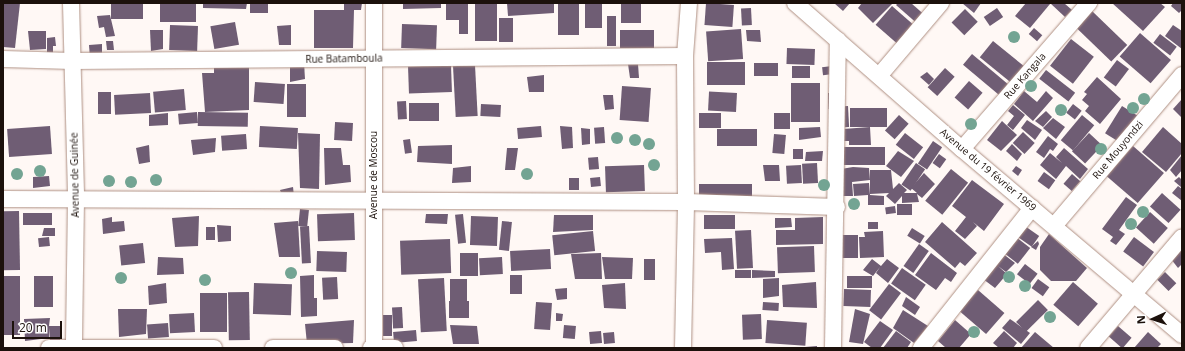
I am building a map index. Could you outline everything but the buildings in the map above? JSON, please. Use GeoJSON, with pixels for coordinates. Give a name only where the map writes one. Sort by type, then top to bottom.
{"type":"FeatureCollection","features":[{"type":"Feature","properties":{"kind":"street","name":"Avenue de Guinée"},"geometry":{"type":"LineString","coordinates":[[71,3],[76,199],[74,348]]}},
{"type":"Feature","properties":{"kind":"street","name":"Avenue de Moscou"},"geometry":{"type":"LineString","coordinates":[[373,348],[374,3]]}},
{"type":"Feature","properties":{"kind":"street"},"geometry":{"type":"LineString","coordinates":[[683,348],[686,202],[685,56],[689,3]]}},
{"type":"Feature","properties":{"kind":"street","name":"Avenue du 19 février 1969"},"geometry":{"type":"LineString","coordinates":[[795,3],[1133,296],[1182,335]]}},
{"type":"Feature","properties":{"kind":"street"},"geometry":{"type":"LineString","coordinates":[[879,76],[941,3]]}},
{"type":"Feature","properties":{"kind":"street","name":"Rue Kangala"},"geometry":{"type":"LineString","coordinates":[[962,149],[1088,3]]}},
{"type":"Feature","properties":{"kind":"street"},"geometry":{"type":"LineString","coordinates":[[833,348],[837,207],[838,40]]}},
{"type":"Feature","properties":{"kind":"street","name":"Rue Batamboula"},"geometry":{"type":"LineString","coordinates":[[3,59],[72,61],[685,56]]}},
{"type":"Feature","properties":{"kind":"street","name":"Rue Mouyondzi"},"geometry":{"type":"LineString","coordinates":[[1054,226],[1182,75]]}},
{"type":"Feature","properties":{"kind":"street"},"geometry":{"type":"LineString","coordinates":[[3,199],[374,202],[686,202],[837,207]]}},
{"type":"Feature","properties":{"kind":"street"},"geometry":{"type":"LineString","coordinates":[[921,348],[1032,208]]}},
{"type":"Feature","properties":{"kind":"street"},"geometry":{"type":"LineString","coordinates":[[1088,348],[1182,237]]}},
{"type":"Feature","properties":{"kind":"street"},"geometry":{"type":"LineString","coordinates":[[49,348],[214,348]]}},
{"type":"Feature","properties":{"kind":"street"},"geometry":{"type":"LineString","coordinates":[[273,348],[335,348]]}},
{"type":"Feature","properties":{"kind":"street"},"geometry":{"type":"LineString","coordinates":[[373,348],[396,348]]}}]}
